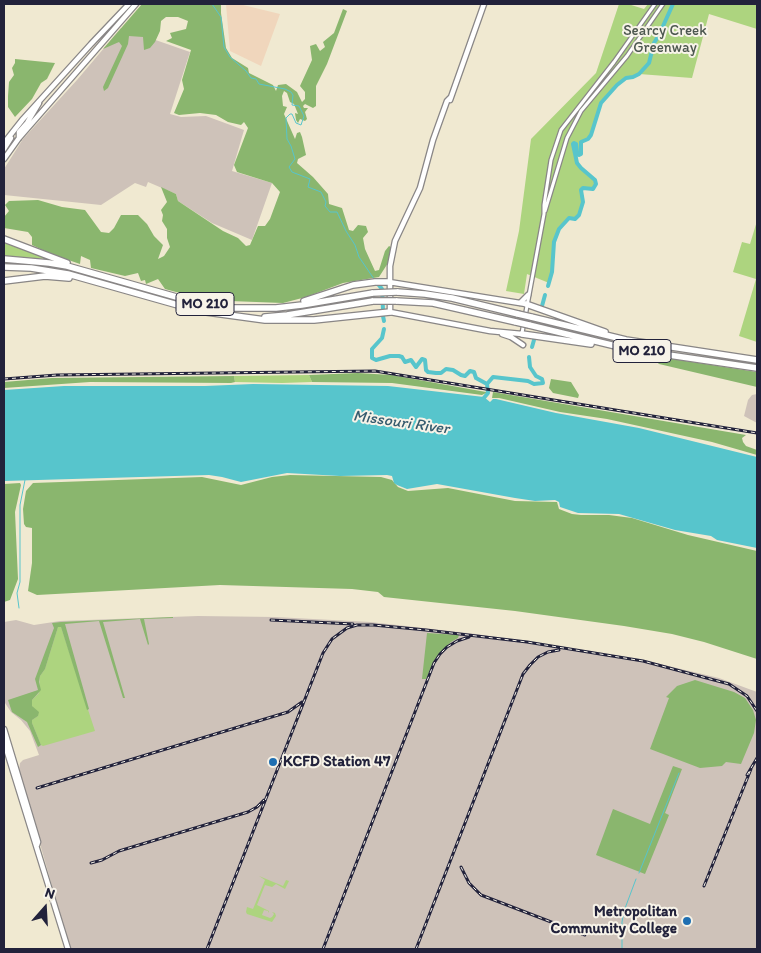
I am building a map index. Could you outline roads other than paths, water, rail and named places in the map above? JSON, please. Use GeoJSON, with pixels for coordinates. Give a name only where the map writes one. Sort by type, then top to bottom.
{"type":"FeatureCollection","features":[{"type":"Feature","properties":{"kind":"highway"},"geometry":{"type":"LineString","coordinates":[[4,239],[88,271]]}},
{"type":"Feature","properties":{"kind":"highway","name":"MO 210"},"geometry":{"type":"LineString","coordinates":[[4,259],[49,263],[88,271],[204,303],[231,308],[276,308],[373,293],[425,294],[452,298],[608,336],[757,360]]}},
{"type":"Feature","properties":{"kind":"highway","name":"MO 210"},"geometry":{"type":"LineString","coordinates":[[4,267],[39,269],[68,274],[199,311],[248,317],[287,316],[373,301],[439,304],[616,346],[757,368]]}},
{"type":"Feature","properties":{"kind":"highway"},"geometry":{"type":"LineString","coordinates":[[4,281],[45,276],[86,280]]}},
{"type":"Feature","properties":{"kind":"highway"},"geometry":{"type":"LineString","coordinates":[[276,308],[303,302],[352,285],[389,282]]}},
{"type":"Feature","properties":{"kind":"highway"},"geometry":{"type":"LineString","coordinates":[[526,307],[534,306],[600,330],[646,343]]}},
{"type":"Feature","properties":{"kind":"highway"},"geometry":{"type":"LineString","coordinates":[[248,317],[299,321],[383,313],[390,309]]}},
{"type":"Feature","properties":{"kind":"highway"},"geometry":{"type":"LineString","coordinates":[[522,334],[609,347],[616,346]]}},
{"type":"Feature","properties":{"kind":"highway"},"geometry":{"type":"LineString","coordinates":[[522,344],[529,335]]}},
{"type":"Feature","properties":{"kind":"main road"},"geometry":{"type":"LineString","coordinates":[[4,143],[11,132],[129,4]]}},
{"type":"Feature","properties":{"kind":"main road"},"geometry":{"type":"LineString","coordinates":[[4,159],[19,138],[136,4]]}},
{"type":"Feature","properties":{"kind":"main road"},"geometry":{"type":"LineString","coordinates":[[484,4],[420,188],[395,240],[390,266],[390,309],[496,332],[511,337],[522,344]]}},
{"type":"Feature","properties":{"kind":"main road"},"geometry":{"type":"LineString","coordinates":[[19,138],[19,132],[36,110],[42,98]]}},
{"type":"Feature","properties":{"kind":"main road"},"geometry":{"type":"LineString","coordinates":[[4,149],[11,137],[11,132]]}},
{"type":"Feature","properties":{"kind":"main road"},"geometry":{"type":"LineString","coordinates":[[389,282],[519,303],[526,307]]}},
{"type":"Feature","properties":{"kind":"main road"},"geometry":{"type":"LineString","coordinates":[[519,303],[528,295]]}},
{"type":"Feature","properties":{"kind":"main road"},"geometry":{"type":"LineString","coordinates":[[496,332],[522,334]]}},
{"type":"Feature","properties":{"kind":"main road"},"geometry":{"type":"LineString","coordinates":[[4,729],[68,949]]}},
{"type":"Feature","properties":{"kind":"main road"},"geometry":{"type":"LineString","coordinates":[[4,742],[34,843],[37,845]]}},
{"type":"Feature","properties":{"kind":"street"},"geometry":{"type":"LineString","coordinates":[[544,214],[551,160],[561,130],[614,62],[655,4]]}},
{"type":"Feature","properties":{"kind":"street"},"geometry":{"type":"LineString","coordinates":[[522,334],[544,214],[567,138],[573,125],[590,100],[627,56],[663,4]]}},
{"type":"Feature","properties":{"kind":"water","name":"Missouri River"},"geometry":{"type":"Polygon","coordinates":[[[253,384],[388,386],[484,397],[490,402],[496,399],[556,413],[639,428],[757,457],[757,548],[717,540],[711,536],[675,530],[619,514],[578,513],[560,507],[559,502],[555,500],[535,501],[437,484],[407,489],[394,483],[392,476],[387,475],[340,476],[287,473],[241,482],[209,475],[4,481],[4,390],[64,386],[253,384]]]}},
{"type":"Feature","properties":{"kind":"waterway"},"geometry":{"type":"LineString","coordinates":[[212,4],[221,17],[224,47],[230,57],[251,78],[256,79],[259,84],[285,89],[293,95],[292,105],[299,106],[304,116],[301,125],[296,123],[292,114],[286,118],[287,139],[295,159],[289,167],[292,172],[310,179],[308,187],[321,192],[326,202],[325,206],[330,212],[337,212],[355,245],[359,257],[374,279]]}},
{"type":"Feature","properties":{"kind":"waterway"},"geometry":{"type":"LineString","coordinates":[[548,286],[552,272],[554,242],[559,229],[569,218],[575,219],[579,215],[583,202],[581,190],[583,188],[593,189],[596,184],[595,180],[577,163],[573,144],[576,144],[577,152],[579,155],[581,154],[581,142],[588,139],[591,135],[601,103],[617,85],[626,78],[639,74],[649,63],[654,43],[673,4]]}},
{"type":"Feature","properties":{"kind":"waterway"},"geometry":{"type":"LineString","coordinates":[[378,284],[382,289],[383,310]]}},
{"type":"Feature","properties":{"kind":"waterway"},"geometry":{"type":"LineString","coordinates":[[542,306],[545,295]]}},
{"type":"Feature","properties":{"kind":"waterway"},"geometry":{"type":"LineString","coordinates":[[383,316],[384,321]]}},
{"type":"Feature","properties":{"kind":"waterway"},"geometry":{"type":"LineString","coordinates":[[384,329],[382,338],[372,349],[372,358],[376,360],[390,356],[399,356],[405,362],[411,360],[416,367],[422,359],[425,360],[428,372],[441,373],[446,369],[465,376],[470,371],[474,372],[476,378],[487,384],[488,393],[483,399],[484,402]]}},
{"type":"Feature","properties":{"kind":"waterway"},"geometry":{"type":"LineString","coordinates":[[532,347],[534,340]]}},
{"type":"Feature","properties":{"kind":"waterway"},"geometry":{"type":"LineString","coordinates":[[487,384],[493,377],[528,381],[534,384],[543,383],[542,379],[536,376],[530,367],[529,357]]}},
{"type":"Feature","properties":{"kind":"waterway"},"geometry":{"type":"LineString","coordinates":[[19,608],[17,593],[20,582],[20,505],[25,480]]}},
{"type":"Feature","properties":{"kind":"waterway"},"geometry":{"type":"LineString","coordinates":[[639,873],[679,773]]}},
{"type":"Feature","properties":{"kind":"waterway"},"geometry":{"type":"LineString","coordinates":[[622,949],[624,911],[636,879]]}},
{"type":"Feature","properties":{"kind":"railway"},"geometry":{"type":"LineString","coordinates":[[4,379],[57,375],[375,371],[757,433]]}},
{"type":"Feature","properties":{"kind":"railway"},"geometry":{"type":"LineString","coordinates":[[271,620],[353,624]]}},
{"type":"Feature","properties":{"kind":"railway"},"geometry":{"type":"LineString","coordinates":[[207,949],[323,653],[332,639],[347,628],[357,625],[373,625],[426,630],[527,642],[643,661],[729,684],[747,696],[757,711]]}},
{"type":"Feature","properties":{"kind":"railway"},"geometry":{"type":"LineString","coordinates":[[323,949],[434,663],[447,647],[469,637]]}},
{"type":"Feature","properties":{"kind":"railway"},"geometry":{"type":"LineString","coordinates":[[416,949],[523,674],[538,657],[548,652],[559,650]]}},
{"type":"Feature","properties":{"kind":"railway"},"geometry":{"type":"LineString","coordinates":[[37,788],[288,712],[302,702]]}},
{"type":"Feature","properties":{"kind":"railway"},"geometry":{"type":"LineString","coordinates":[[747,775],[757,758]]}},
{"type":"Feature","properties":{"kind":"railway"},"geometry":{"type":"LineString","coordinates":[[704,886],[751,769]]}},
{"type":"Feature","properties":{"kind":"railway"},"geometry":{"type":"LineString","coordinates":[[91,863],[102,860],[119,851],[248,812],[264,800]]}},
{"type":"Feature","properties":{"kind":"railway"},"geometry":{"type":"LineString","coordinates":[[461,867],[469,883],[481,895],[585,935]]}},
{"type":"Feature","properties":{"kind":"place","name":"KCFD Station 47"},"geometry":{"type":"Point","coordinates":[273,762]}},
{"type":"Feature","properties":{"kind":"place","name":"Metropolitan Community College"},"geometry":{"type":"Point","coordinates":[687,921]}},
{"type":"Feature","properties":{"kind":"park label","name":"Searcy Creek Greenway"},"geometry":{"type":"Point","coordinates":[665,40]}}]}
